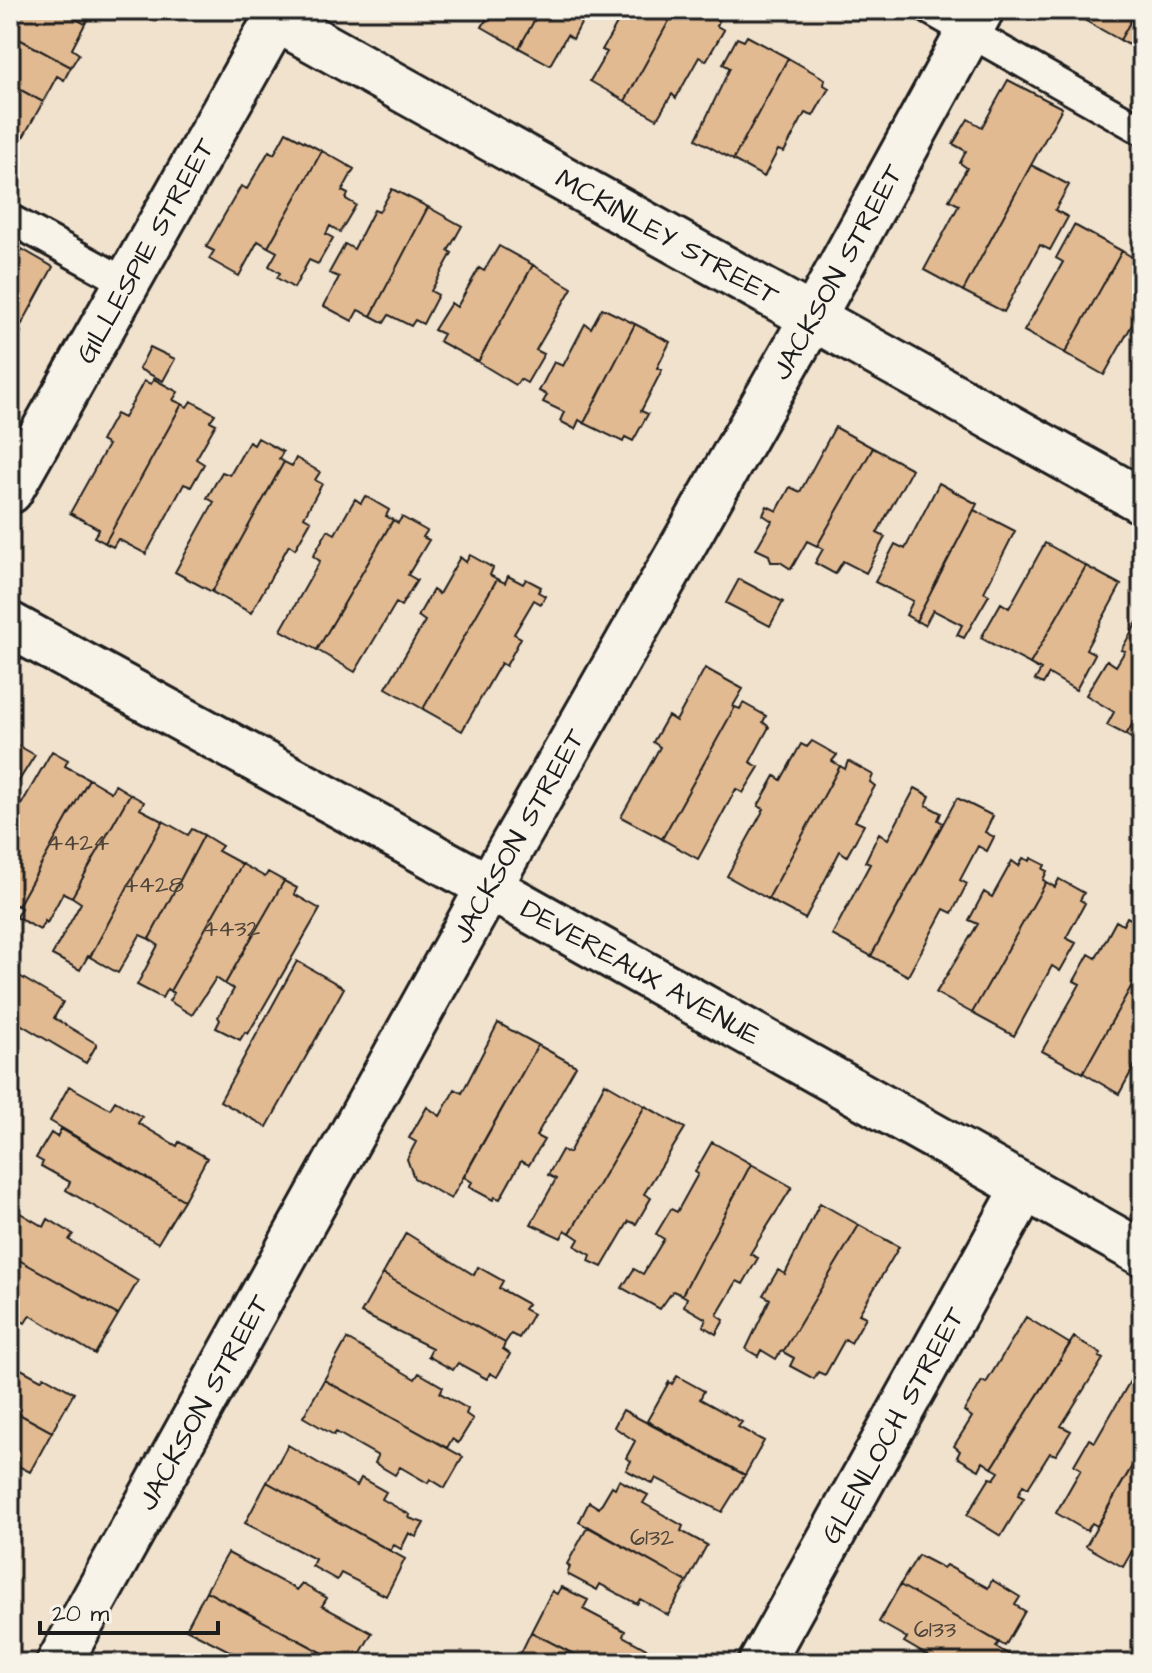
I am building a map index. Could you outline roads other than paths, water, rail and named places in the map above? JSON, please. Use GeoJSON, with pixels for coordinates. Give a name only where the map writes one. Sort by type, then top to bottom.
{"type":"FeatureCollection","features":[{"type":"Feature","properties":{"kind":"street","name":"GILLESPIE STREET"},"geometry":{"type":"LineString","coordinates":[[10,491],[278,14]]}},
{"type":"Feature","properties":{"kind":"street","name":"MCKINLEY STREET"},"geometry":{"type":"LineString","coordinates":[[278,14],[1142,501]]}},
{"type":"Feature","properties":{"kind":"street","name":"JACKSON STREET"},"geometry":{"type":"LineString","coordinates":[[59,1663],[489,887],[813,317],[975,22]]}},
{"type":"Feature","properties":{"kind":"street","name":"DEVEREAUX AVENUE"},"geometry":{"type":"LineString","coordinates":[[10,625],[489,887],[1142,1253]]}},
{"type":"Feature","properties":{"kind":"street","name":"GLENLOCH STREET"},"geometry":{"type":"LineString","coordinates":[[761,1663],[1024,1189]]}},
{"type":"Feature","properties":{"kind":"lane"},"geometry":{"type":"LineString","coordinates":[[930,10],[975,22],[1142,130]]}},
{"type":"Feature","properties":{"kind":"lane"},"geometry":{"type":"LineString","coordinates":[[10,219],[127,283]]}}]}
